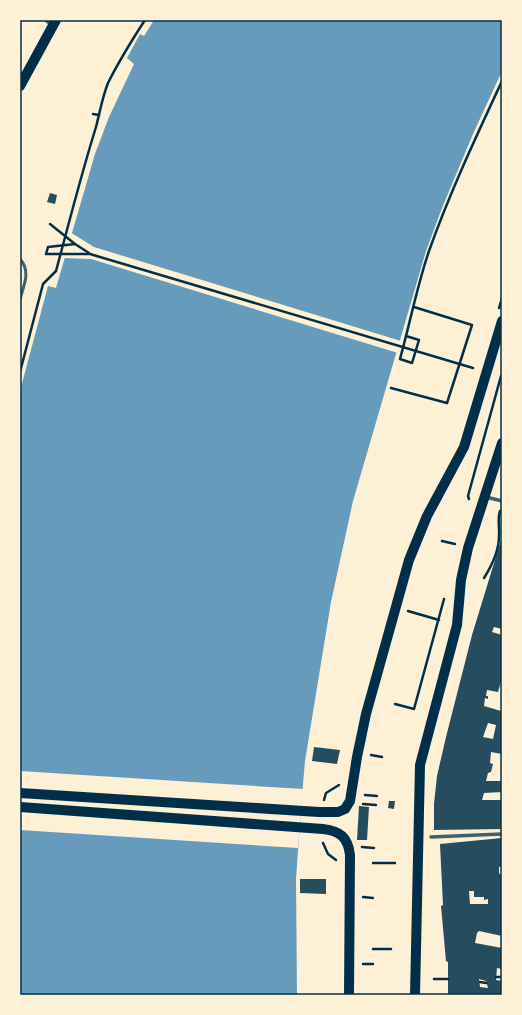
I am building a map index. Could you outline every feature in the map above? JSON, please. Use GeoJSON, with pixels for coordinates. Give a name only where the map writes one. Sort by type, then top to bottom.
{"type":"FeatureCollection","features":[{"type":"Feature","properties":{"kind":"main road"},"geometry":{"type":"LineString","coordinates":[[20,86],[52,22]]}},
{"type":"Feature","properties":{"kind":"main road"},"geometry":{"type":"LineString","coordinates":[[20,793],[301,811],[338,812],[345,809],[350,801],[366,714],[409,560],[426,516],[464,447],[502,321]]}},
{"type":"Feature","properties":{"kind":"main road"},"geometry":{"type":"LineString","coordinates":[[415,995],[420,765],[456,625],[461,580],[468,548],[502,443]]}},
{"type":"Feature","properties":{"kind":"main road"},"geometry":{"type":"LineString","coordinates":[[20,807],[300,827],[332,830],[340,834],[349,843],[350,855],[349,995]]}},
{"type":"Feature","properties":{"kind":"street"},"geometry":{"type":"LineString","coordinates":[[485,497],[502,501]]}},
{"type":"Feature","properties":{"kind":"street"},"geometry":{"type":"LineString","coordinates":[[432,837],[502,834]]}},
{"type":"Feature","properties":{"kind":"lane"},"geometry":{"type":"LineString","coordinates":[[20,258],[25,265],[27,272],[20,299]]}},
{"type":"Feature","properties":{"kind":"path"},"geometry":{"type":"LineString","coordinates":[[20,372],[43,284],[56,271],[86,156],[99,115],[100,104],[108,83],[130,43],[145,20]]}},
{"type":"Feature","properties":{"kind":"path"},"geometry":{"type":"LineString","coordinates":[[406,336],[419,340],[412,363],[400,359],[406,336],[429,253],[445,208],[502,81]]}},
{"type":"Feature","properties":{"kind":"path"},"geometry":{"type":"LineString","coordinates":[[93,114],[99,115]]}},
{"type":"Feature","properties":{"kind":"path"},"geometry":{"type":"LineString","coordinates":[[50,224],[74,244],[90,254],[474,368]]}},
{"type":"Feature","properties":{"kind":"path"},"geometry":{"type":"LineString","coordinates":[[74,244],[48,247],[46,254],[90,254]]}},
{"type":"Feature","properties":{"kind":"path"},"geometry":{"type":"LineString","coordinates":[[391,388],[447,403],[472,325],[414,307]]}},
{"type":"Feature","properties":{"kind":"path"},"geometry":{"type":"LineString","coordinates":[[472,482],[502,376]]}},
{"type":"Feature","properties":{"kind":"path"},"geometry":{"type":"LineString","coordinates":[[484,578],[491,566],[499,537],[498,517],[501,507]]}},
{"type":"Feature","properties":{"kind":"path"},"geometry":{"type":"LineString","coordinates":[[442,541],[453,544]]}},
{"type":"Feature","properties":{"kind":"path"},"geometry":{"type":"LineString","coordinates":[[406,611],[439,620]]}},
{"type":"Feature","properties":{"kind":"path"},"geometry":{"type":"LineString","coordinates":[[395,704],[414,709]]}},
{"type":"Feature","properties":{"kind":"path"},"geometry":{"type":"LineString","coordinates":[[367,754],[382,757]]}},
{"type":"Feature","properties":{"kind":"path"},"geometry":{"type":"LineString","coordinates":[[364,792],[364,794],[377,796]]}},
{"type":"Feature","properties":{"kind":"path"},"geometry":{"type":"LineString","coordinates":[[369,804],[376,805]]}},
{"type":"Feature","properties":{"kind":"path"},"geometry":{"type":"LineString","coordinates":[[359,852],[360,847],[374,848]]}},
{"type":"Feature","properties":{"kind":"path"},"geometry":{"type":"LineString","coordinates":[[373,863],[395,863]]}},
{"type":"Feature","properties":{"kind":"path"},"geometry":{"type":"LineString","coordinates":[[373,949],[391,949]]}},
{"type":"Feature","properties":{"kind":"path"},"geometry":{"type":"LineString","coordinates":[[360,964],[373,964]]}},
{"type":"Feature","properties":{"kind":"path"},"geometry":{"type":"LineString","coordinates":[[496,977],[502,977]]}},
{"type":"Feature","properties":{"kind":"path"},"geometry":{"type":"LineString","coordinates":[[434,979],[448,979]]}},
{"type":"Feature","properties":{"kind":"path"},"geometry":{"type":"LineString","coordinates":[[480,982],[486,983]]}},
{"type":"Feature","properties":{"kind":"water"},"geometry":{"type":"Polygon","coordinates":[[[154,20],[502,20],[502,71],[473,134],[426,251],[353,501],[331,602],[305,761],[296,879],[297,995],[20,995],[20,391],[48,286],[56,288],[95,154],[109,117],[134,64],[127,58],[140,34],[144,36],[154,20]]]}},
{"type":"Feature","properties":{"kind":"pier"},"geometry":{"type":"Polygon","coordinates":[[[70,232],[94,247],[401,341],[398,353],[91,259],[62,258],[70,232]]]}},
{"type":"Feature","properties":{"kind":"pier"},"geometry":{"type":"Polygon","coordinates":[[[20,771],[303,789],[298,848],[20,830],[20,771]]]}},
{"type":"Feature","properties":{"kind":"building"},"geometry":{"type":"Polygon","coordinates":[[[50,193],[57,195],[55,204],[47,202],[50,193]]]}},
{"type":"Feature","properties":{"kind":"building"},"geometry":{"type":"Polygon","coordinates":[[[502,537],[502,629],[494,627],[492,632],[502,635],[502,678],[498,692],[487,690],[486,696],[488,696],[488,699],[485,698],[484,706],[501,711],[502,708],[502,754],[491,752],[490,763],[493,764],[486,781],[502,781],[502,792],[484,793],[482,800],[502,800],[502,829],[434,830],[434,804],[437,776],[472,635],[502,537]],[[488,723],[483,737],[493,739],[496,725],[488,723]]]}},
{"type":"Feature","properties":{"kind":"building"},"geometry":{"type":"Polygon","coordinates":[[[314,747],[340,750],[337,764],[312,761],[314,747]]]}},
{"type":"Feature","properties":{"kind":"building"},"geometry":{"type":"Polygon","coordinates":[[[389,801],[395,801],[394,809],[388,808],[389,801]]]}},
{"type":"Feature","properties":{"kind":"building"},"geometry":{"type":"Polygon","coordinates":[[[359,806],[369,807],[367,840],[357,840],[359,806]]]}},
{"type":"Feature","properties":{"kind":"building"},"geometry":{"type":"Polygon","coordinates":[[[502,838],[502,866],[499,867],[499,873],[502,876],[502,936],[479,931],[477,933],[475,943],[502,948],[502,969],[497,968],[496,980],[502,981],[502,995],[448,995],[448,962],[446,961],[441,906],[443,905],[440,844],[502,838]],[[469,891],[470,904],[488,904],[488,899],[484,900],[484,897],[474,897],[474,891],[469,891]],[[479,979],[480,987],[488,988],[486,981],[479,979]]]}},
{"type":"Feature","properties":{"kind":"building"},"geometry":{"type":"Polygon","coordinates":[[[300,879],[326,879],[326,894],[300,893],[300,879]]]}}]}
